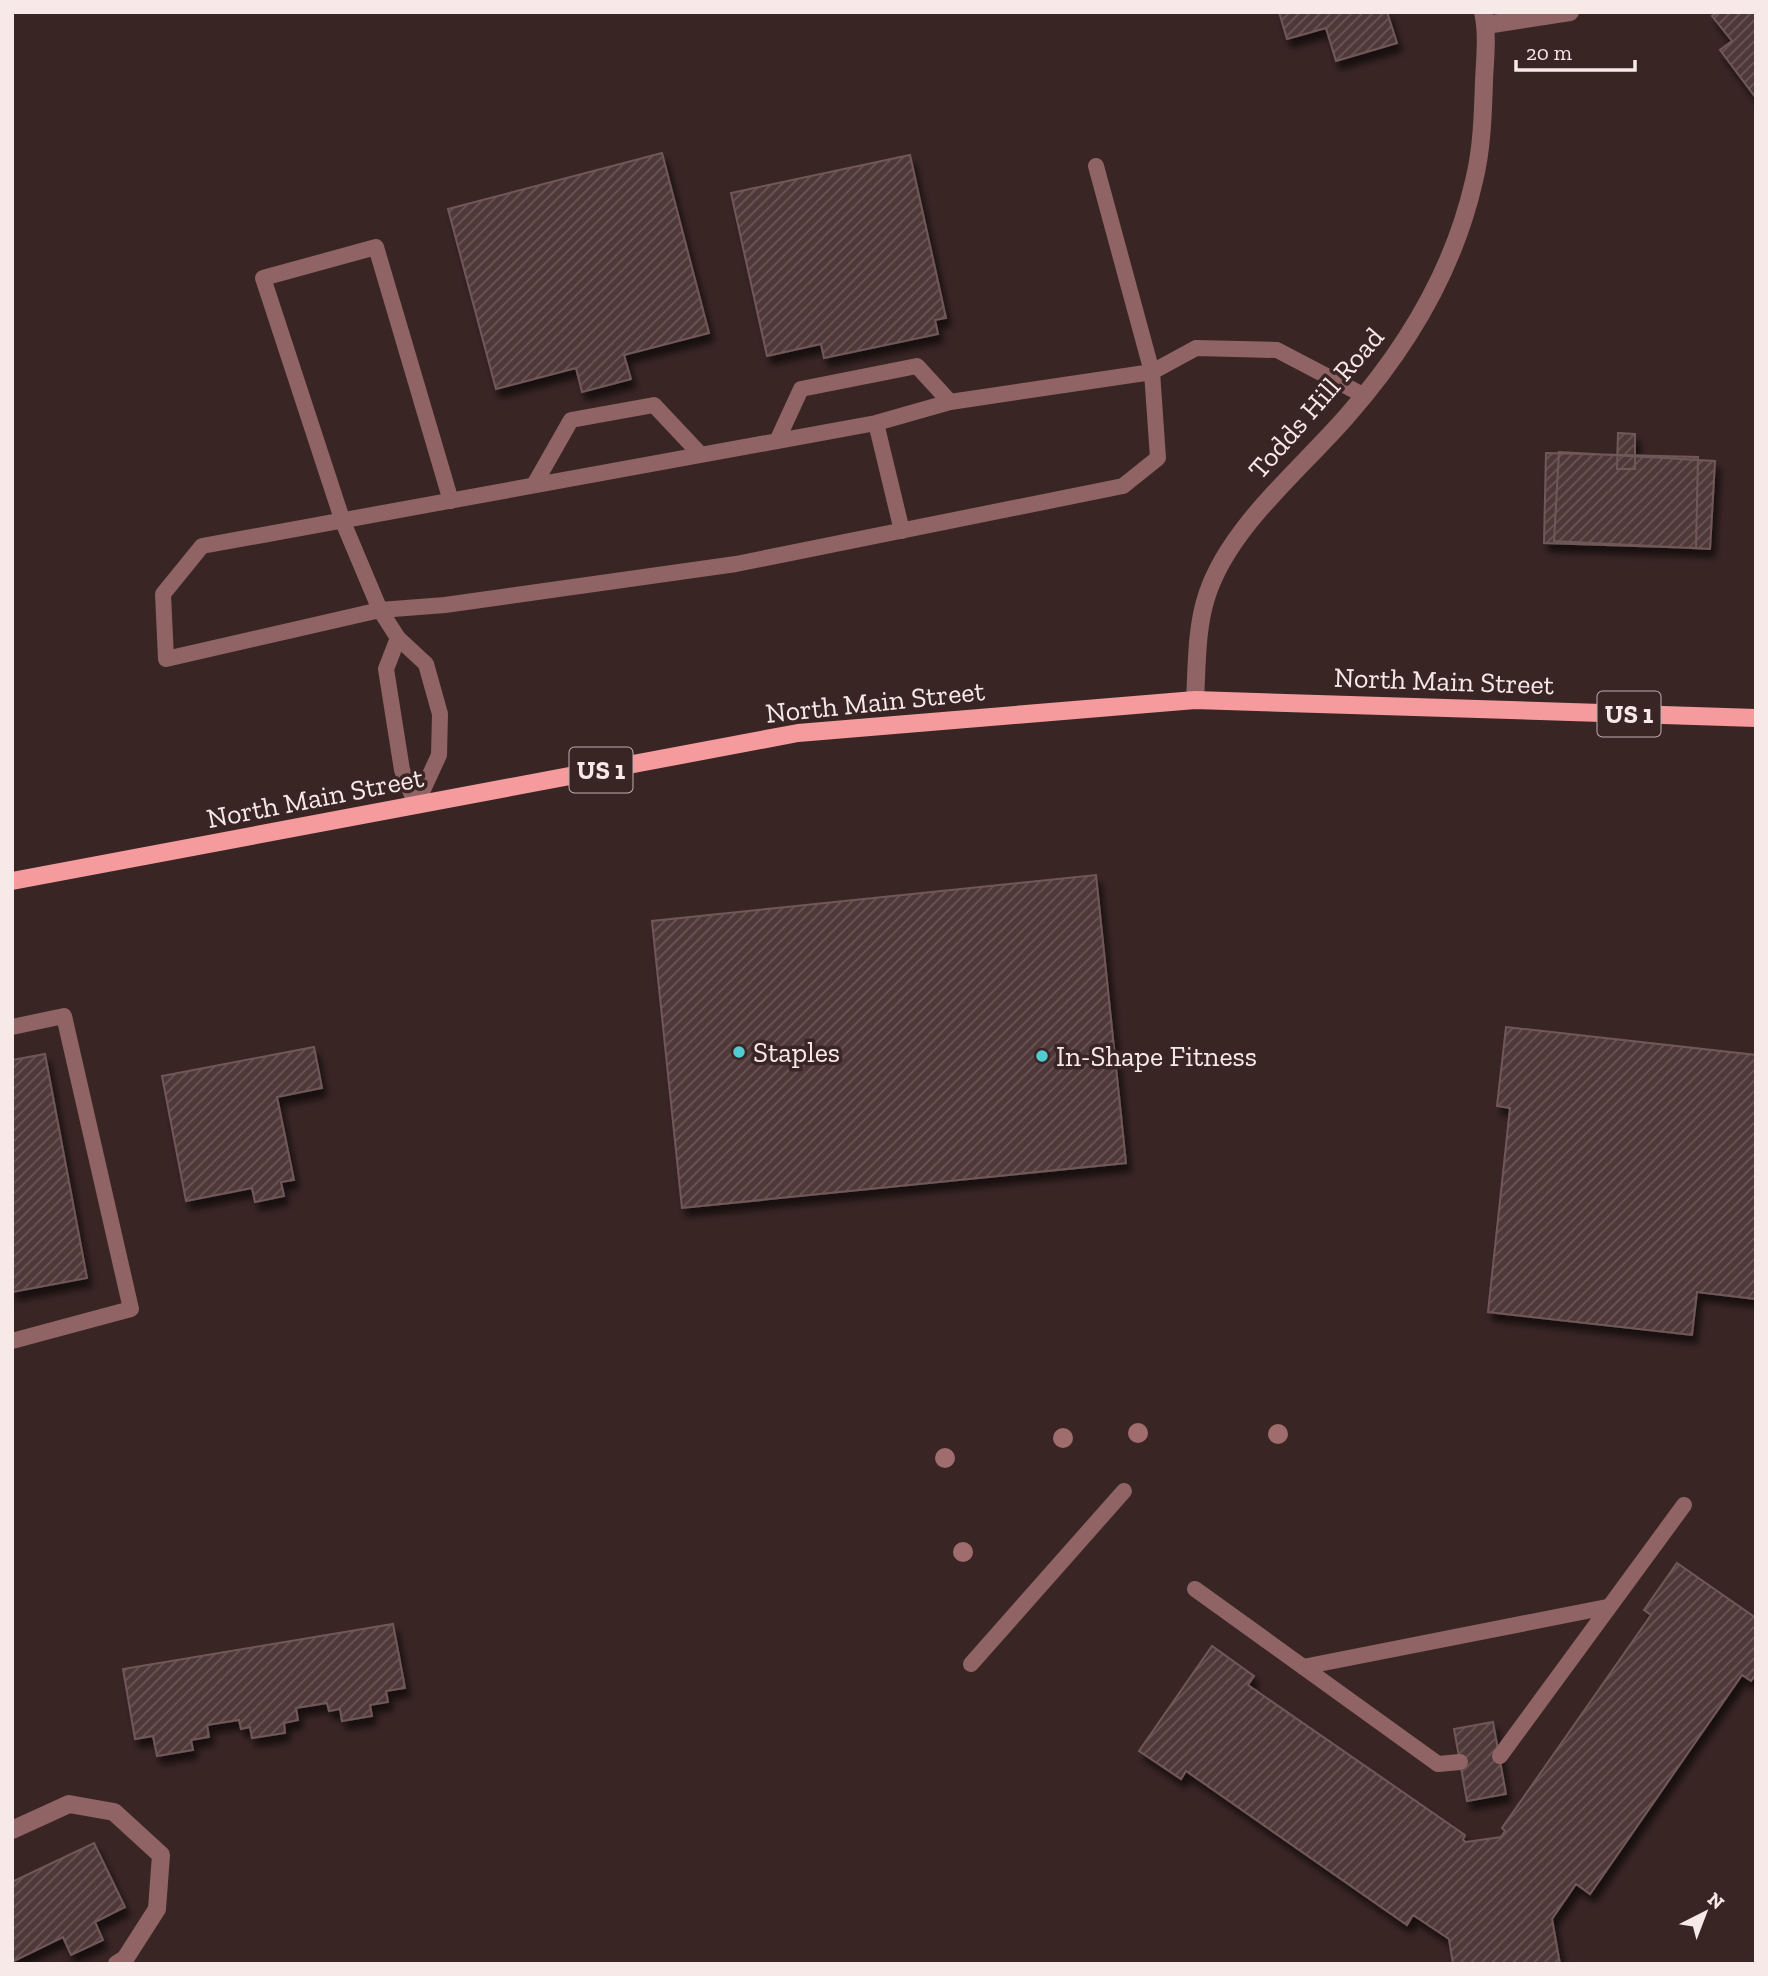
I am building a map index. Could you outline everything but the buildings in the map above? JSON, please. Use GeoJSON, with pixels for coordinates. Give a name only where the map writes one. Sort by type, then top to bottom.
{"type":"FeatureCollection","features":[{"type":"Feature","properties":{"kind":"main road","name":"North Main Street"},"geometry":{"type":"LineString","coordinates":[[12,881],[798,733],[1195,700],[1756,718]]}},
{"type":"Feature","properties":{"kind":"street"},"geometry":{"type":"LineString","coordinates":[[1484,19],[1570,12]]}},
{"type":"Feature","properties":{"kind":"street","name":"Todds Hill Road"},"geometry":{"type":"LineString","coordinates":[[1195,700],[1198,648],[1207,595],[1228,551],[1265,504],[1348,415],[1407,338],[1447,265],[1475,180],[1484,102],[1484,19]]}},
{"type":"Feature","properties":{"kind":"street"},"geometry":{"type":"LineString","coordinates":[[12,1830],[69,1804],[114,1812],[161,1855],[157,1909],[125,1959],[117,1964]]}},
{"type":"Feature","properties":{"kind":"lane"},"geometry":{"type":"LineString","coordinates":[[1096,166],[1152,372],[1158,458],[1123,486],[736,564],[445,605],[380,610],[166,659],[163,594],[202,546],[876,423],[950,402],[1152,372],[1196,348],[1277,350],[1363,395]]}},
{"type":"Feature","properties":{"kind":"lane"},"geometry":{"type":"LineString","coordinates":[[416,805],[439,755],[440,714],[426,664],[398,638],[380,610],[343,522],[263,278],[376,247],[451,500]]}},
{"type":"Feature","properties":{"kind":"lane"},"geometry":{"type":"LineString","coordinates":[[777,441],[801,390],[917,366],[950,402]]}},
{"type":"Feature","properties":{"kind":"lane"},"geometry":{"type":"LineString","coordinates":[[534,485],[571,420],[654,405],[701,455]]}},
{"type":"Feature","properties":{"kind":"lane"},"geometry":{"type":"LineString","coordinates":[[876,423],[902,531]]}},
{"type":"Feature","properties":{"kind":"lane"},"geometry":{"type":"LineString","coordinates":[[398,638],[386,669],[402,770],[416,805]]}},
{"type":"Feature","properties":{"kind":"lane"},"geometry":{"type":"LineString","coordinates":[[12,1027],[64,1017],[131,1309],[12,1341]]}},
{"type":"Feature","properties":{"kind":"lane"},"geometry":{"type":"LineString","coordinates":[[971,1664],[1124,1491]]}},
{"type":"Feature","properties":{"kind":"lane"},"geometry":{"type":"LineString","coordinates":[[1500,1756],[1684,1505]]}},
{"type":"Feature","properties":{"kind":"lane"},"geometry":{"type":"LineString","coordinates":[[1195,1589],[1438,1764],[1460,1762]]}},
{"type":"Feature","properties":{"kind":"lane"},"geometry":{"type":"LineString","coordinates":[[1303,1667],[1607,1607]]}},
{"type":"Feature","properties":{"kind":"place","name":"Staples"},"geometry":{"type":"Point","coordinates":[739,1052]}},
{"type":"Feature","properties":{"kind":"place","name":"In-Shape Fitness"},"geometry":{"type":"Point","coordinates":[1042,1056]}}]}
